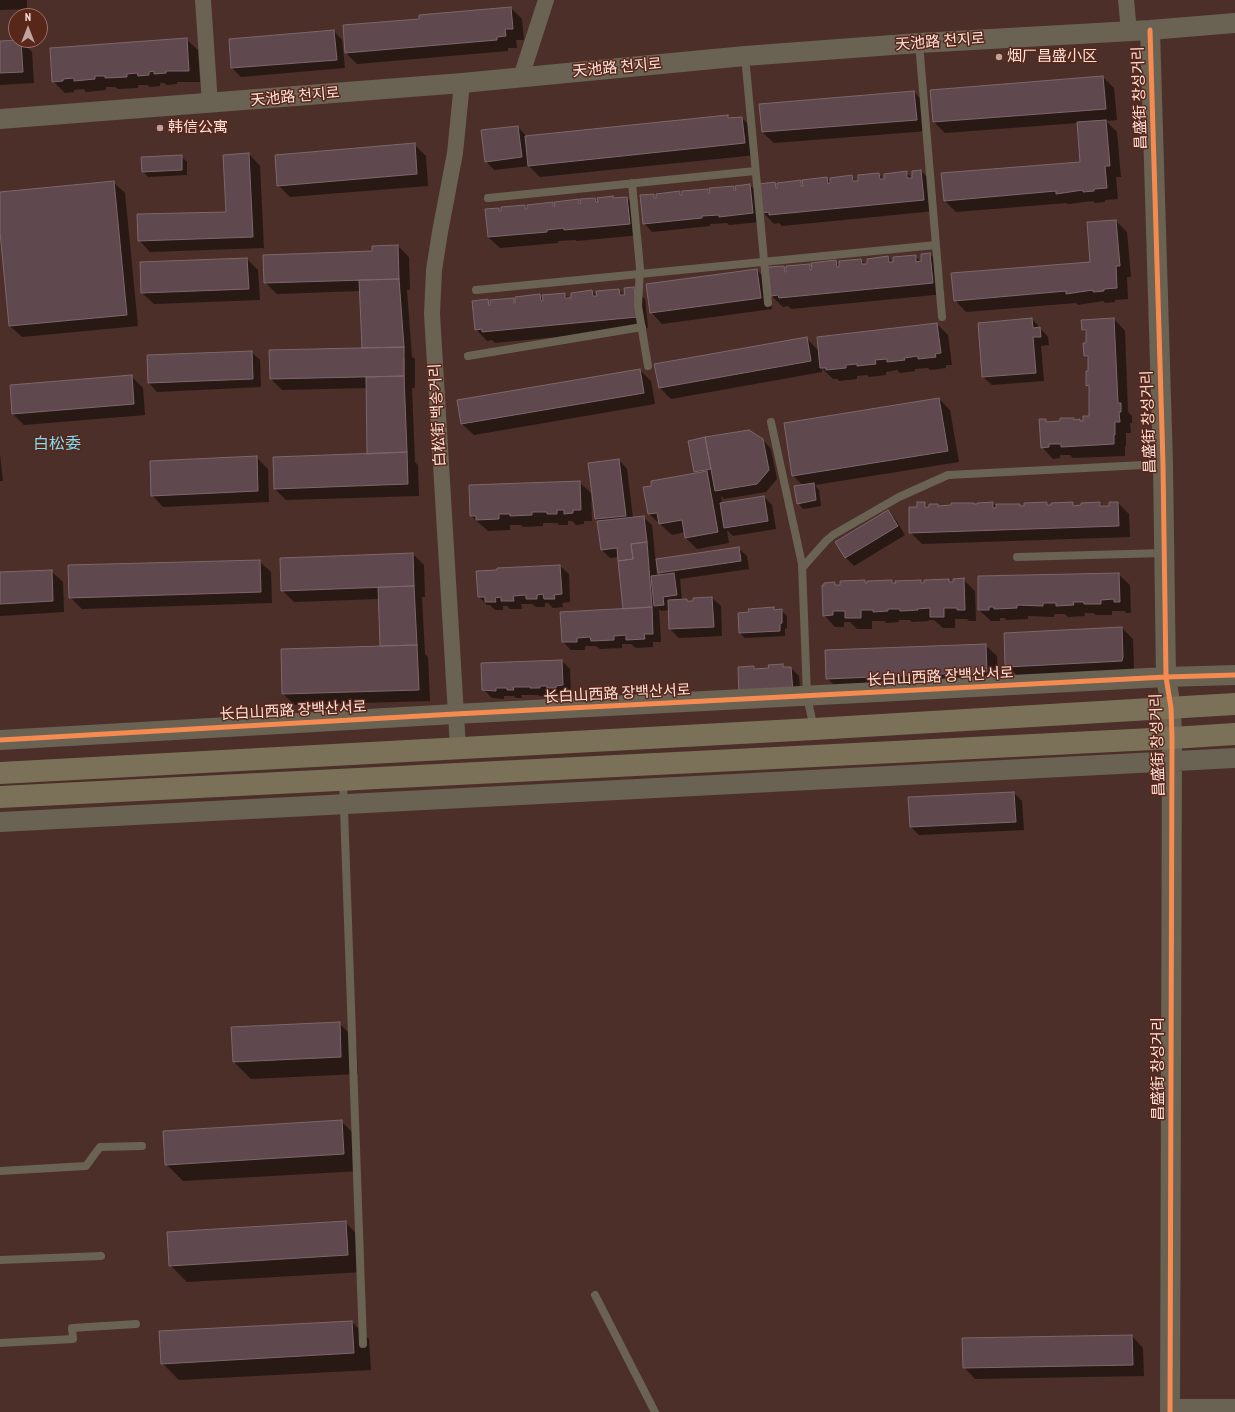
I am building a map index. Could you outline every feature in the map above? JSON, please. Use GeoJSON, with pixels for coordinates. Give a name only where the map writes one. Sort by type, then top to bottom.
{"type":"FeatureCollection","features":[{"type":"Feature","properties":{"kind":"main road"},"geometry":{"type":"LineString","coordinates":[[0,773],[814,729],[1235,704]]}},
{"type":"Feature","properties":{"kind":"main road"},"geometry":{"type":"LineString","coordinates":[[0,797],[1235,734]]}},
{"type":"Feature","properties":{"kind":"street"},"geometry":{"type":"LineString","coordinates":[[203,0],[210,104]]}},
{"type":"Feature","properties":{"kind":"street"},"geometry":{"type":"LineString","coordinates":[[521,77],[546,0]]}},
{"type":"Feature","properties":{"kind":"street"},"geometry":{"type":"LineString","coordinates":[[1126,0],[1129,31]]}},
{"type":"Feature","properties":{"kind":"street","name":"天池路 천지로"},"geometry":{"type":"LineString","coordinates":[[0,119],[462,84],[745,56],[919,43],[1150,30],[1235,23]]}},
{"type":"Feature","properties":{"kind":"street","name":"昌盛街 창성거리"},"geometry":{"type":"LineString","coordinates":[[1150,30],[1163,464],[1166,677],[1171,708],[1172,738],[1170,1410]]}},
{"type":"Feature","properties":{"kind":"street","name":"白松街 백송거리"},"geometry":{"type":"LineString","coordinates":[[458,748],[432,314],[434,270],[455,153],[462,84]]}},
{"type":"Feature","properties":{"kind":"street","name":"长白山西路 장백산서로"},"geometry":{"type":"LineString","coordinates":[[0,740],[455,714],[1166,677],[1235,675]]}},
{"type":"Feature","properties":{"kind":"street"},"geometry":{"type":"LineString","coordinates":[[0,822],[1172,760],[1235,758]]}},
{"type":"Feature","properties":{"kind":"street"},"geometry":{"type":"LineString","coordinates":[[1170,1410],[1235,1407]]}},
{"type":"Feature","properties":{"kind":"lane"},"geometry":{"type":"LineString","coordinates":[[919,43],[942,317]]}},
{"type":"Feature","properties":{"kind":"lane"},"geometry":{"type":"LineString","coordinates":[[745,56],[768,303]]}},
{"type":"Feature","properties":{"kind":"lane"},"geometry":{"type":"LineString","coordinates":[[488,198],[755,171]]}},
{"type":"Feature","properties":{"kind":"lane"},"geometry":{"type":"LineString","coordinates":[[632,184],[640,274],[638,306],[648,366]]}},
{"type":"Feature","properties":{"kind":"lane"},"geometry":{"type":"LineString","coordinates":[[476,290],[936,245]]}},
{"type":"Feature","properties":{"kind":"lane"},"geometry":{"type":"LineString","coordinates":[[468,356],[642,327]]}},
{"type":"Feature","properties":{"kind":"lane"},"geometry":{"type":"LineString","coordinates":[[771,422],[802,568],[807,696],[814,729]]}},
{"type":"Feature","properties":{"kind":"lane"},"geometry":{"type":"LineString","coordinates":[[802,568],[833,535],[899,497],[948,475],[1163,464]]}},
{"type":"Feature","properties":{"kind":"lane"},"geometry":{"type":"LineString","coordinates":[[1017,557],[1164,554]]}},
{"type":"Feature","properties":{"kind":"lane"},"geometry":{"type":"LineString","coordinates":[[343,779],[363,1344]]}},
{"type":"Feature","properties":{"kind":"lane"},"geometry":{"type":"LineString","coordinates":[[0,1170],[86,1166],[100,1147],[142,1146]]}},
{"type":"Feature","properties":{"kind":"lane"},"geometry":{"type":"LineString","coordinates":[[0,1260],[101,1256]]}},
{"type":"Feature","properties":{"kind":"lane"},"geometry":{"type":"LineString","coordinates":[[595,1295],[655,1412]]}},
{"type":"Feature","properties":{"kind":"lane"},"geometry":{"type":"LineString","coordinates":[[0,1343],[73,1339],[72,1328],[136,1324]]}},
{"type":"Feature","properties":{"kind":"building"},"geometry":{"type":"Polygon","coordinates":[[[511,7],[513,29],[505,29],[506,36],[497,37],[497,40],[345,53],[343,25],[419,19],[419,15],[511,7]]]}},
{"type":"Feature","properties":{"kind":"building"},"geometry":{"type":"Polygon","coordinates":[[[334,30],[337,60],[231,68],[229,39],[334,30]]]}},
{"type":"Feature","properties":{"kind":"building"},"geometry":{"type":"Polygon","coordinates":[[[187,38],[189,71],[166,71],[166,73],[154,74],[154,71],[149,72],[149,75],[138,76],[137,73],[127,74],[127,77],[105,78],[105,76],[95,76],[95,79],[74,81],[74,78],[52,82],[50,48],[187,38]]]}},
{"type":"Feature","properties":{"kind":"building"},"geometry":{"type":"Polygon","coordinates":[[[0,41],[8,41],[8,48],[22,48],[23,72],[0,73],[0,41]]]}},
{"type":"Feature","properties":{"kind":"building"},"geometry":{"type":"Polygon","coordinates":[[[1103,76],[1106,109],[933,122],[930,90],[1103,76]]]}},
{"type":"Feature","properties":{"kind":"building"},"geometry":{"type":"Polygon","coordinates":[[[914,91],[917,120],[762,132],[759,104],[914,91]]]}},
{"type":"Feature","properties":{"kind":"building"},"geometry":{"type":"Polygon","coordinates":[[[728,115],[728,118],[742,117],[745,143],[528,166],[525,136],[728,115]]]}},
{"type":"Feature","properties":{"kind":"building"},"geometry":{"type":"Polygon","coordinates":[[[1106,120],[1110,166],[1105,166],[1107,188],[1083,192],[1083,190],[1056,194],[1056,191],[944,201],[941,173],[1080,162],[1077,122],[1106,120]]]}},
{"type":"Feature","properties":{"kind":"building"},"geometry":{"type":"Polygon","coordinates":[[[518,126],[522,157],[485,162],[481,130],[518,126]]]}},
{"type":"Feature","properties":{"kind":"building"},"geometry":{"type":"Polygon","coordinates":[[[415,143],[417,174],[277,186],[275,155],[415,143]]]}},
{"type":"Feature","properties":{"kind":"building"},"geometry":{"type":"Polygon","coordinates":[[[249,153],[253,237],[138,241],[137,214],[226,212],[223,155],[249,153]]]}},
{"type":"Feature","properties":{"kind":"building"},"geometry":{"type":"Polygon","coordinates":[[[182,155],[182,170],[142,172],[141,157],[182,155]]]}},
{"type":"Feature","properties":{"kind":"building"},"geometry":{"type":"Polygon","coordinates":[[[921,170],[924,200],[769,215],[769,212],[762,213],[759,184],[775,182],[777,188],[777,183],[801,180],[801,186],[803,186],[802,180],[827,177],[828,184],[830,183],[830,178],[852,175],[853,181],[858,181],[858,175],[879,173],[880,179],[884,179],[884,174],[907,171],[907,178],[912,178],[912,171],[921,170]]]}},
{"type":"Feature","properties":{"kind":"building"},"geometry":{"type":"Polygon","coordinates":[[[114,181],[127,315],[9,326],[0,232],[0,192],[114,181]]]}},
{"type":"Feature","properties":{"kind":"building"},"geometry":{"type":"Polygon","coordinates":[[[750,184],[753,213],[719,217],[719,215],[702,216],[702,218],[643,224],[640,195],[654,194],[654,198],[656,198],[656,194],[680,191],[680,195],[682,195],[682,191],[708,189],[708,193],[710,193],[709,188],[734,186],[734,190],[736,190],[735,186],[750,184]]]}},
{"type":"Feature","properties":{"kind":"building"},"geometry":{"type":"Polygon","coordinates":[[[613,196],[613,198],[627,197],[630,224],[564,230],[564,228],[547,230],[547,232],[488,237],[485,209],[499,208],[499,211],[501,211],[501,207],[525,205],[525,209],[527,209],[527,205],[553,202],[553,206],[555,206],[554,202],[579,199],[579,204],[581,203],[580,199],[595,198],[596,202],[598,202],[597,198],[613,196]]]}},
{"type":"Feature","properties":{"kind":"building"},"geometry":{"type":"Polygon","coordinates":[[[1116,220],[1120,266],[1116,266],[1117,288],[1093,292],[1093,290],[1066,294],[1066,291],[954,301],[951,273],[1090,262],[1087,222],[1116,220]]]}},
{"type":"Feature","properties":{"kind":"building"},"geometry":{"type":"Polygon","coordinates":[[[398,245],[399,279],[264,283],[263,255],[372,251],[372,246],[398,245]]]}},
{"type":"Feature","properties":{"kind":"building"},"geometry":{"type":"Polygon","coordinates":[[[930,253],[933,283],[779,298],[778,295],[771,296],[768,267],[784,266],[786,272],[786,266],[810,264],[810,270],[812,269],[811,263],[836,260],[837,267],[839,267],[839,261],[861,259],[862,264],[867,264],[867,259],[888,256],[889,262],[893,262],[893,257],[916,255],[916,262],[921,261],[921,254],[930,253]]]}},
{"type":"Feature","properties":{"kind":"building"},"geometry":{"type":"Polygon","coordinates":[[[247,258],[249,289],[141,293],[140,262],[247,258]]]}},
{"type":"Feature","properties":{"kind":"building"},"geometry":{"type":"Polygon","coordinates":[[[757,269],[761,298],[650,313],[646,284],[757,269]]]}},
{"type":"Feature","properties":{"kind":"building"},"geometry":{"type":"Polygon","coordinates":[[[399,279],[404,347],[362,348],[359,280],[399,279]]]}},
{"type":"Feature","properties":{"kind":"building"},"geometry":{"type":"Polygon","coordinates":[[[634,287],[637,317],[482,332],[482,329],[475,330],[472,301],[488,299],[489,306],[490,300],[514,298],[515,303],[515,297],[540,294],[541,301],[543,301],[542,295],[565,293],[565,298],[571,298],[571,293],[592,290],[593,296],[597,296],[596,291],[619,289],[620,295],[625,295],[624,288],[634,287]]]}},
{"type":"Feature","properties":{"kind":"building"},"geometry":{"type":"Polygon","coordinates":[[[1032,318],[1033,328],[1040,327],[1041,337],[1033,337],[1036,373],[982,377],[978,323],[1032,318]]]}},
{"type":"Feature","properties":{"kind":"building"},"geometry":{"type":"Polygon","coordinates":[[[1114,318],[1118,403],[1121,403],[1121,412],[1119,412],[1120,422],[1115,422],[1114,444],[1061,447],[1061,444],[1049,444],[1049,447],[1041,448],[1039,419],[1046,419],[1046,422],[1060,421],[1060,418],[1074,418],[1074,420],[1080,419],[1080,421],[1083,421],[1083,416],[1089,416],[1089,385],[1086,386],[1088,356],[1084,356],[1083,343],[1086,343],[1086,330],[1082,330],[1081,320],[1114,318]]]}},
{"type":"Feature","properties":{"kind":"building"},"geometry":{"type":"Polygon","coordinates":[[[937,323],[941,353],[935,354],[936,357],[918,359],[918,356],[904,358],[905,360],[887,362],[887,359],[875,360],[876,364],[857,366],[857,364],[846,365],[846,368],[826,370],[826,368],[820,368],[817,337],[937,323]]]}},
{"type":"Feature","properties":{"kind":"building"},"geometry":{"type":"Polygon","coordinates":[[[807,337],[811,361],[659,388],[654,364],[807,337]]]}},
{"type":"Feature","properties":{"kind":"building"},"geometry":{"type":"Polygon","coordinates":[[[404,347],[404,376],[270,379],[269,350],[404,347]]]}},
{"type":"Feature","properties":{"kind":"building"},"geometry":{"type":"Polygon","coordinates":[[[252,351],[253,379],[148,383],[147,355],[252,351]]]}},
{"type":"Feature","properties":{"kind":"building"},"geometry":{"type":"Polygon","coordinates":[[[640,369],[644,393],[461,424],[457,400],[640,369]]]}},
{"type":"Feature","properties":{"kind":"building"},"geometry":{"type":"Polygon","coordinates":[[[132,375],[134,404],[12,414],[10,385],[132,375]]]}},
{"type":"Feature","properties":{"kind":"building"},"geometry":{"type":"Polygon","coordinates":[[[404,376],[407,452],[367,454],[366,377],[404,376]]]}},
{"type":"Feature","properties":{"kind":"building"},"geometry":{"type":"Polygon","coordinates":[[[939,398],[948,451],[792,476],[784,423],[939,398]]]}},
{"type":"Feature","properties":{"kind":"building"},"geometry":{"type":"Polygon","coordinates":[[[749,430],[763,439],[769,470],[757,484],[715,491],[705,437],[749,430]]]}},
{"type":"Feature","properties":{"kind":"building"},"geometry":{"type":"Polygon","coordinates":[[[705,437],[711,469],[694,472],[688,441],[705,437]]]}},
{"type":"Feature","properties":{"kind":"building"},"geometry":{"type":"Polygon","coordinates":[[[407,452],[408,484],[274,489],[273,457],[407,452]]]}},
{"type":"Feature","properties":{"kind":"building"},"geometry":{"type":"Polygon","coordinates":[[[257,456],[258,491],[151,496],[150,461],[257,456]]]}},
{"type":"Feature","properties":{"kind":"building"},"geometry":{"type":"Polygon","coordinates":[[[619,459],[626,516],[595,519],[588,463],[619,459]]]}},
{"type":"Feature","properties":{"kind":"building"},"geometry":{"type":"Polygon","coordinates":[[[707,471],[718,532],[685,538],[682,520],[659,524],[657,513],[648,514],[643,487],[651,486],[651,481],[707,471]]]}},
{"type":"Feature","properties":{"kind":"building"},"geometry":{"type":"Polygon","coordinates":[[[580,481],[581,510],[573,510],[573,513],[564,514],[564,510],[557,510],[557,514],[532,512],[532,515],[510,516],[510,514],[499,514],[499,519],[476,520],[476,516],[470,516],[469,485],[580,481]]]}},
{"type":"Feature","properties":{"kind":"building"},"geometry":{"type":"Polygon","coordinates":[[[814,483],[816,500],[797,504],[794,486],[814,483]]]}},
{"type":"Feature","properties":{"kind":"building"},"geometry":{"type":"Polygon","coordinates":[[[764,496],[768,521],[724,528],[720,503],[764,496]]]}},
{"type":"Feature","properties":{"kind":"building"},"geometry":{"type":"Polygon","coordinates":[[[917,502],[925,502],[925,507],[929,507],[929,504],[938,504],[938,506],[951,505],[951,503],[977,504],[993,502],[993,508],[996,508],[996,504],[1020,504],[1020,506],[1024,506],[1024,503],[1047,502],[1047,505],[1051,505],[1051,503],[1073,502],[1073,506],[1081,505],[1081,503],[1100,502],[1100,506],[1109,506],[1109,502],[1118,502],[1119,526],[909,533],[909,507],[917,507],[917,502]]]}},
{"type":"Feature","properties":{"kind":"building"},"geometry":{"type":"Polygon","coordinates":[[[888,510],[898,526],[845,558],[835,542],[888,510]]]}},
{"type":"Feature","properties":{"kind":"building"},"geometry":{"type":"Polygon","coordinates":[[[644,516],[647,542],[631,544],[633,559],[618,561],[617,548],[601,550],[597,521],[644,516]]]}},
{"type":"Feature","properties":{"kind":"building"},"geometry":{"type":"Polygon","coordinates":[[[647,542],[652,607],[623,609],[618,561],[633,559],[631,544],[647,542]]]}},
{"type":"Feature","properties":{"kind":"building"},"geometry":{"type":"Polygon","coordinates":[[[739,547],[741,561],[658,573],[656,559],[739,547]]]}},
{"type":"Feature","properties":{"kind":"building"},"geometry":{"type":"Polygon","coordinates":[[[413,553],[414,586],[281,591],[280,558],[413,553]]]}},
{"type":"Feature","properties":{"kind":"building"},"geometry":{"type":"Polygon","coordinates":[[[260,560],[261,592],[69,598],[68,565],[260,560]]]}},
{"type":"Feature","properties":{"kind":"building"},"geometry":{"type":"Polygon","coordinates":[[[560,565],[562,594],[554,595],[555,599],[544,599],[543,594],[537,595],[537,599],[526,599],[526,595],[513,596],[514,601],[501,601],[501,597],[495,598],[496,602],[485,602],[485,597],[478,597],[476,571],[497,570],[497,568],[560,565]]]}},
{"type":"Feature","properties":{"kind":"building"},"geometry":{"type":"Polygon","coordinates":[[[52,570],[53,601],[0,604],[0,572],[52,570]]]}},
{"type":"Feature","properties":{"kind":"building"},"geometry":{"type":"Polygon","coordinates":[[[674,573],[677,595],[663,597],[664,605],[654,606],[651,576],[674,573]]]}},
{"type":"Feature","properties":{"kind":"building"},"geometry":{"type":"Polygon","coordinates":[[[1119,573],[1120,602],[1114,602],[1114,599],[1101,600],[1101,604],[1084,604],[1084,602],[1073,602],[1074,605],[1056,606],[1056,603],[1043,603],[1043,606],[1017,605],[1017,608],[994,609],[994,607],[989,607],[989,610],[978,610],[978,576],[1119,573]]]}},
{"type":"Feature","properties":{"kind":"building"},"geometry":{"type":"Polygon","coordinates":[[[964,578],[965,610],[957,610],[957,608],[944,608],[944,617],[930,617],[930,608],[900,611],[900,609],[888,609],[888,611],[873,612],[873,610],[861,610],[861,618],[845,618],[845,611],[833,611],[833,615],[823,616],[822,585],[824,585],[824,583],[835,582],[835,585],[840,585],[840,581],[865,580],[865,583],[867,583],[867,581],[892,580],[892,583],[896,583],[895,581],[921,580],[921,583],[924,583],[924,580],[949,579],[949,582],[953,582],[953,579],[964,578]]]}},
{"type":"Feature","properties":{"kind":"building"},"geometry":{"type":"Polygon","coordinates":[[[414,586],[417,645],[380,646],[378,587],[414,586]]]}},
{"type":"Feature","properties":{"kind":"building"},"geometry":{"type":"Polygon","coordinates":[[[712,597],[714,627],[669,629],[668,600],[687,599],[687,601],[693,601],[693,598],[712,597]]]}},
{"type":"Feature","properties":{"kind":"building"},"geometry":{"type":"Polygon","coordinates":[[[652,607],[653,634],[644,634],[645,639],[626,640],[626,635],[614,636],[614,640],[591,641],[590,637],[577,638],[577,642],[562,642],[560,612],[652,607]]]}},
{"type":"Feature","properties":{"kind":"building"},"geometry":{"type":"Polygon","coordinates":[[[774,607],[774,610],[782,609],[782,623],[780,624],[780,631],[739,633],[738,613],[749,612],[748,609],[774,607]]]}},
{"type":"Feature","properties":{"kind":"building"},"geometry":{"type":"Polygon","coordinates":[[[1122,627],[1122,661],[1007,667],[1005,664],[1004,633],[1122,627]]]}},
{"type":"Feature","properties":{"kind":"building"},"geometry":{"type":"Polygon","coordinates":[[[986,644],[987,672],[826,679],[825,650],[986,644]]]}},
{"type":"Feature","properties":{"kind":"building"},"geometry":{"type":"Polygon","coordinates":[[[417,645],[419,690],[282,694],[281,649],[417,645]]]}},
{"type":"Feature","properties":{"kind":"building"},"geometry":{"type":"Polygon","coordinates":[[[562,660],[563,685],[556,686],[556,688],[540,686],[540,688],[513,687],[514,690],[507,690],[507,688],[496,688],[496,691],[482,690],[481,663],[562,660]]]}},
{"type":"Feature","properties":{"kind":"building"},"geometry":{"type":"Polygon","coordinates":[[[783,664],[783,667],[791,667],[793,692],[739,695],[738,667],[754,666],[754,669],[769,668],[768,665],[783,664]]]}},
{"type":"Feature","properties":{"kind":"building"},"geometry":{"type":"Polygon","coordinates":[[[1014,792],[1016,822],[910,827],[908,797],[1014,792]]]}},
{"type":"Feature","properties":{"kind":"building"},"geometry":{"type":"Polygon","coordinates":[[[340,1022],[341,1057],[233,1062],[231,1027],[340,1022]]]}},
{"type":"Feature","properties":{"kind":"building"},"geometry":{"type":"Polygon","coordinates":[[[342,1120],[344,1154],[165,1165],[163,1131],[342,1120]]]}},
{"type":"Feature","properties":{"kind":"building"},"geometry":{"type":"Polygon","coordinates":[[[346,1221],[348,1255],[169,1266],[167,1232],[346,1221]]]}},
{"type":"Feature","properties":{"kind":"building"},"geometry":{"type":"Polygon","coordinates":[[[352,1321],[354,1353],[161,1364],[159,1331],[352,1321]]]}},
{"type":"Feature","properties":{"kind":"building"},"geometry":{"type":"Polygon","coordinates":[[[1132,1335],[1133,1365],[963,1368],[962,1338],[1132,1335]]]}},
{"type":"Feature","properties":{"kind":"cycle path"},"geometry":{"type":"LineString","coordinates":[[1150,30],[1163,464],[1166,677],[1171,708],[1172,738],[1170,1412]]}},
{"type":"Feature","properties":{"kind":"cycle path"},"geometry":{"type":"LineString","coordinates":[[0,740],[455,714],[1166,677],[1235,675]]}},
{"type":"Feature","properties":{"kind":"place","name":"烟厂昌盛小区"},"geometry":{"type":"Point","coordinates":[999,57]}},
{"type":"Feature","properties":{"kind":"place","name":"韩信公寓"},"geometry":{"type":"Point","coordinates":[160,128]}},
{"type":"Feature","properties":{"kind":"district","name":"白松委"},"geometry":{"type":"Point","coordinates":[57,444]}}]}
